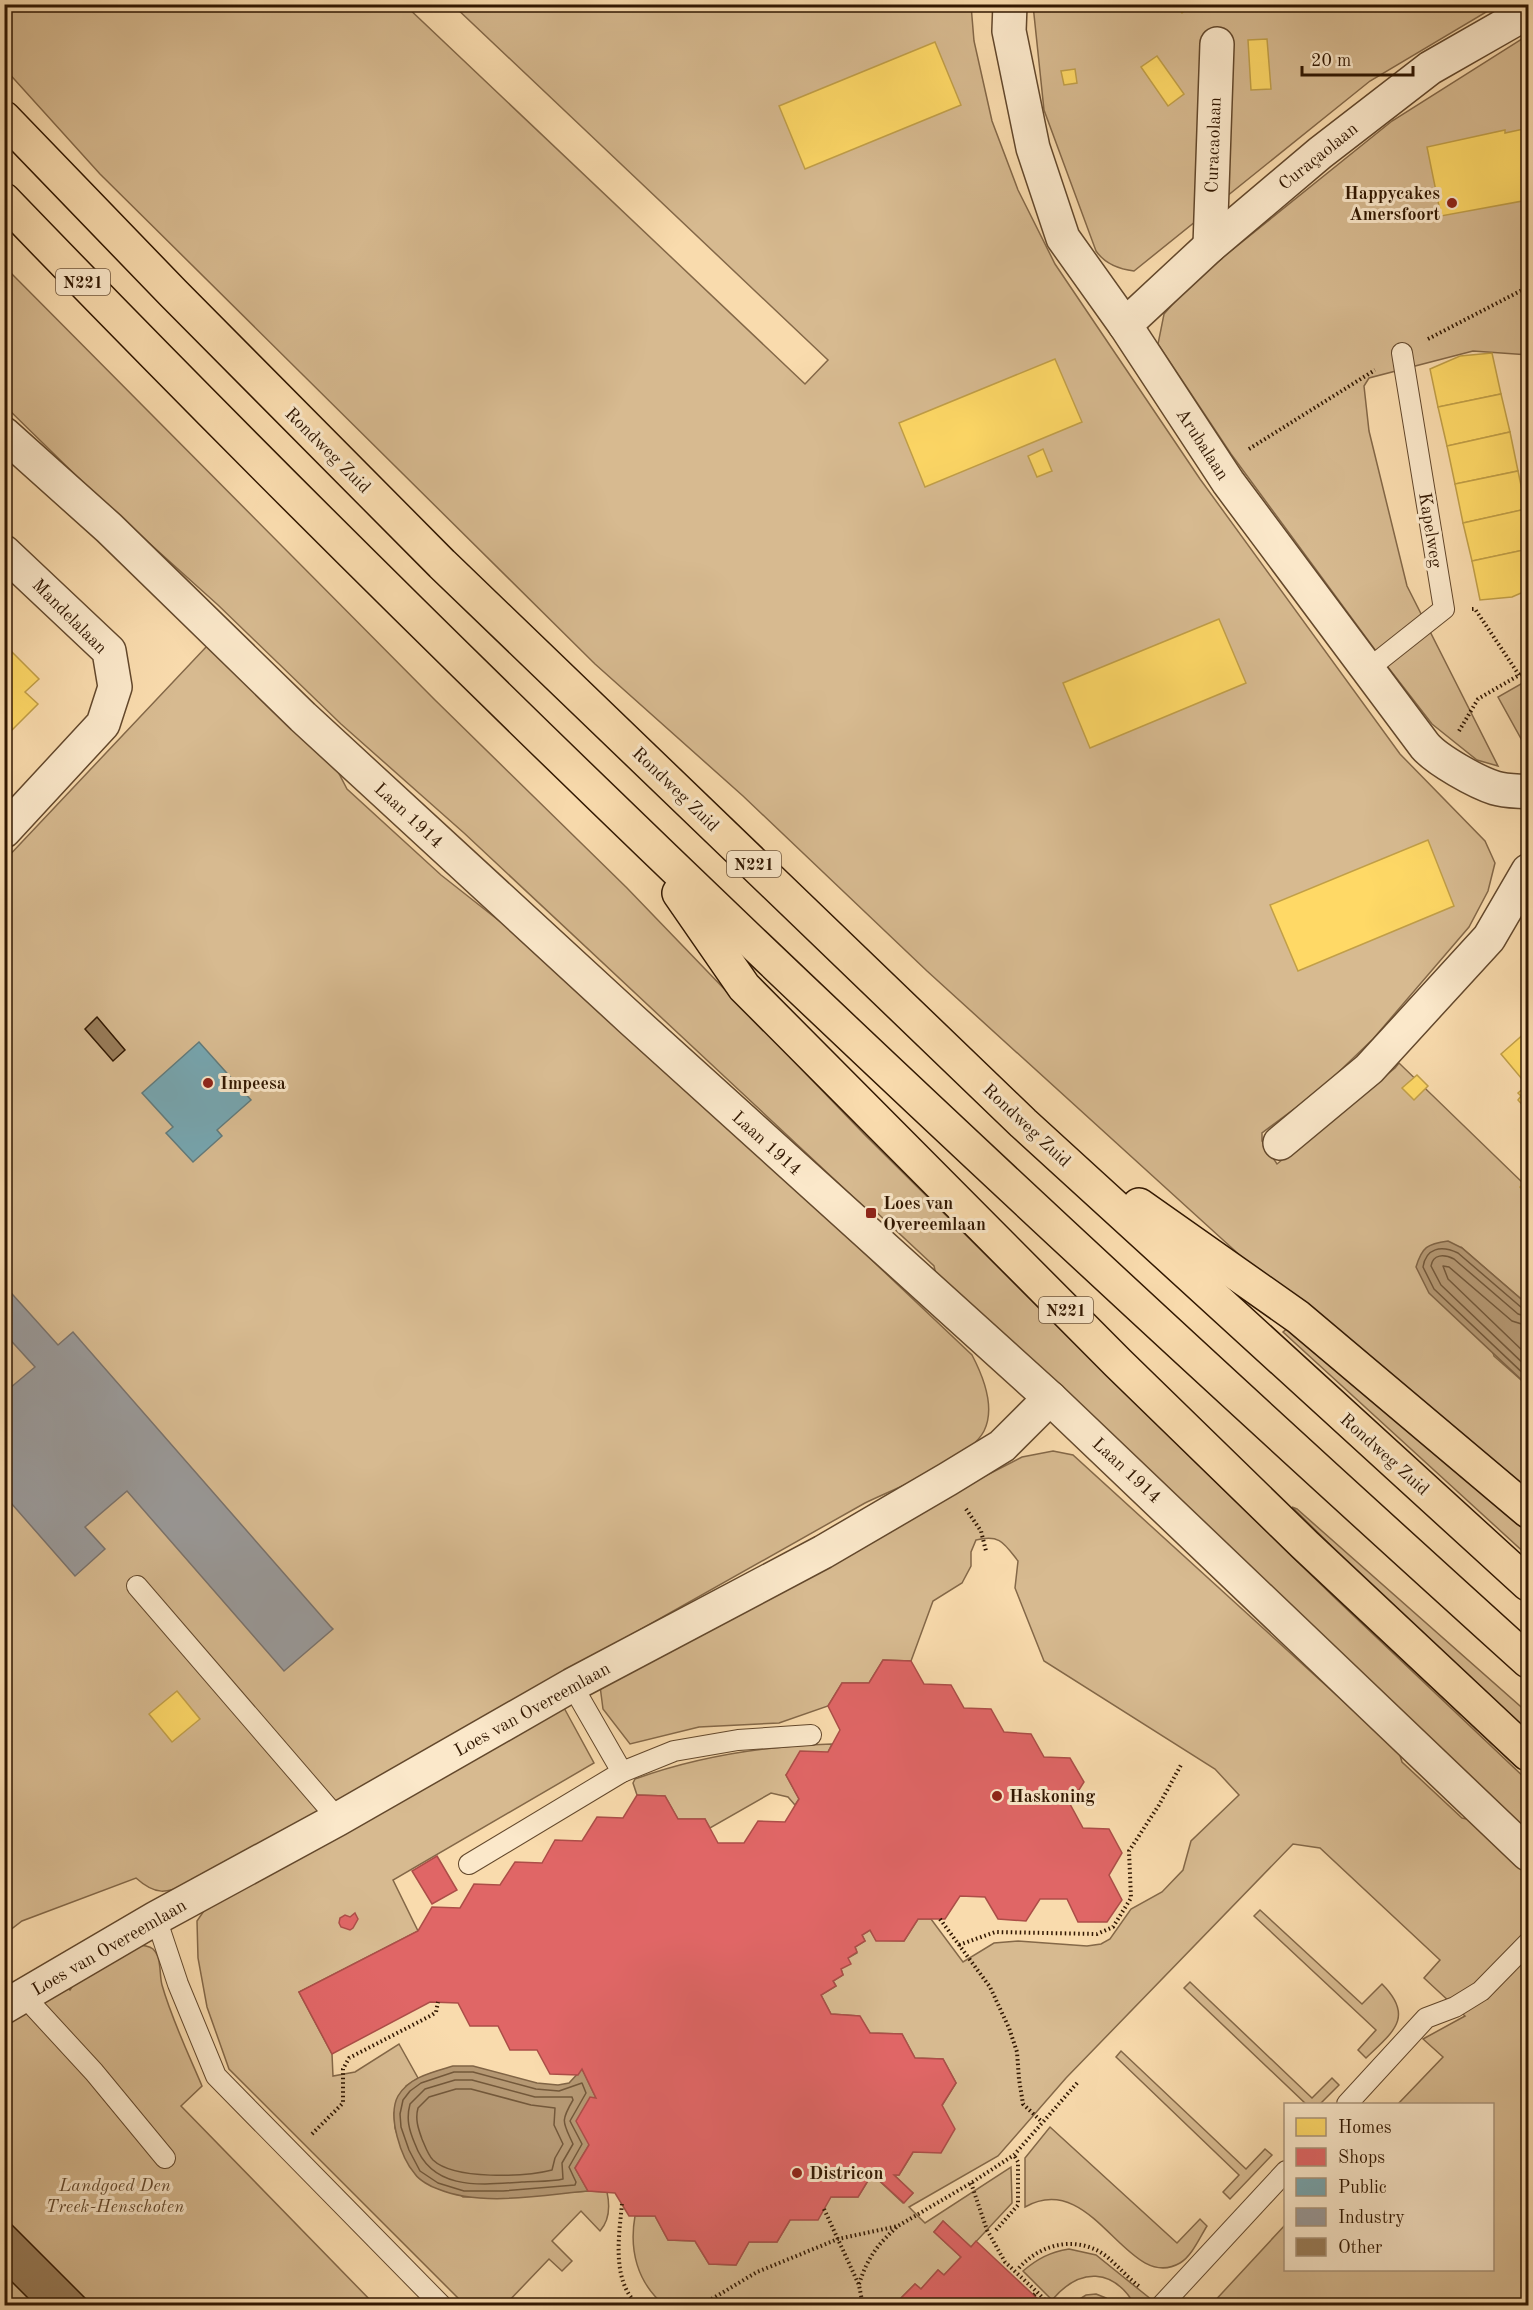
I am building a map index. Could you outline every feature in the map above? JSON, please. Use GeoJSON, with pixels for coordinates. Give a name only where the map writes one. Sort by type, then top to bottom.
{"type":"FeatureCollection","features":[{"type":"Feature","properties":{"kind":"main road","name":"Rondweg Zuid"},"geometry":{"type":"LineString","coordinates":[[4,118],[173,293],[442,564],[1023,1123],[1528,1584]]}},
{"type":"Feature","properties":{"kind":"main road","name":"N221"},"geometry":{"type":"LineString","coordinates":[[4,200],[368,571],[639,835],[853,1040],[1108,1278],[1528,1660]]}},
{"type":"Feature","properties":{"kind":"main road","name":"N221"},"geometry":{"type":"LineString","coordinates":[[639,835],[744,987],[1127,1371],[1305,1545],[1528,1754]]}},
{"type":"Feature","properties":{"kind":"main road","name":"N221"},"geometry":{"type":"LineString","coordinates":[[1023,1123],[1298,1317],[1528,1511]]}},
{"type":"Feature","properties":{"kind":"street","name":"Arubalaan"},"geometry":{"type":"LineString","coordinates":[[1010,4],[1009,31],[1033,148],[1063,238],[1125,326],[1219,468],[1366,670],[1425,746],[1442,761],[1496,788],[1528,792]]}},
{"type":"Feature","properties":{"kind":"street","name":"Curaçaolaan"},"geometry":{"type":"LineString","coordinates":[[1125,326],[1210,246],[1320,153],[1430,68],[1528,12]]}},
{"type":"Feature","properties":{"kind":"street","name":"Curacaolaan"},"geometry":{"type":"LineString","coordinates":[[1210,246],[1216,44]]}},
{"type":"Feature","properties":{"kind":"street","name":"Laan 1914"},"geometry":{"type":"LineString","coordinates":[[4,434],[109,528],[372,781],[639,1027],[1050,1398],[1528,1854]]}},
{"type":"Feature","properties":{"kind":"street","name":"Mandelalaan"},"geometry":{"type":"LineString","coordinates":[[4,552],[109,651],[116,687],[103,724],[4,831]]}},
{"type":"Feature","properties":{"kind":"street"},"geometry":{"type":"LineString","coordinates":[[1280,1143],[1369,1069],[1489,938],[1528,871]]}},
{"type":"Feature","properties":{"kind":"street","name":"Loes van Overeemlaan"},"geometry":{"type":"LineString","coordinates":[[14,2001],[156,1918],[338,1819],[572,1685],[823,1552],[1002,1446],[1050,1398]]}},
{"type":"Feature","properties":{"kind":"lane","name":"Kapelweg"},"geometry":{"type":"LineString","coordinates":[[1402,353],[1444,609]]}},
{"type":"Feature","properties":{"kind":"lane"},"geometry":{"type":"LineString","coordinates":[[1366,670],[1444,609]]}},
{"type":"Feature","properties":{"kind":"lane"},"geometry":{"type":"LineString","coordinates":[[137,1586],[338,1819]]}},
{"type":"Feature","properties":{"kind":"lane"},"geometry":{"type":"LineString","coordinates":[[572,1685],[622,1772]]}},
{"type":"Feature","properties":{"kind":"lane"},"geometry":{"type":"LineString","coordinates":[[469,1864],[622,1772],[674,1751],[738,1740],[811,1735]]}},
{"type":"Feature","properties":{"kind":"lane"},"geometry":{"type":"LineString","coordinates":[[156,1918],[178,1984],[216,2076],[442,2306]]}},
{"type":"Feature","properties":{"kind":"lane"},"geometry":{"type":"LineString","coordinates":[[1348,2103],[1426,2018],[1455,2007],[1481,1991],[1528,1943]]}},
{"type":"Feature","properties":{"kind":"lane"},"geometry":{"type":"LineString","coordinates":[[14,2001],[94,2072],[165,2158]]}},
{"type":"Feature","properties":{"kind":"lane"},"geometry":{"type":"LineString","coordinates":[[1162,2304],[1284,2173]]}},
{"type":"Feature","properties":{"kind":"path"},"geometry":{"type":"LineString","coordinates":[[1219,468],[1402,353],[1528,287]]}},
{"type":"Feature","properties":{"kind":"path"},"geometry":{"type":"LineString","coordinates":[[1444,609],[1475,609],[1520,675]]}},
{"type":"Feature","properties":{"kind":"path"},"geometry":{"type":"LineString","coordinates":[[1442,761],[1478,699],[1528,670]]}},
{"type":"Feature","properties":{"kind":"path"},"geometry":{"type":"LineString","coordinates":[[948,1479],[981,1532],[986,1551]]}},
{"type":"Feature","properties":{"kind":"path"},"geometry":{"type":"LineString","coordinates":[[959,1945],[995,1932],[1097,1934],[1113,1927],[1131,1898],[1129,1851],[1159,1805],[1181,1764]]}},
{"type":"Feature","properties":{"kind":"path"},"geometry":{"type":"LineString","coordinates":[[940,1919],[990,1987],[1009,2028],[1017,2052],[1023,2104],[1042,2122]]}},
{"type":"Feature","properties":{"kind":"path"},"geometry":{"type":"LineString","coordinates":[[293,2154],[343,2103],[344,2063],[432,2015],[436,2012],[438,2002]]}},
{"type":"Feature","properties":{"kind":"path"},"geometry":{"type":"LineString","coordinates":[[859,2284],[867,2261],[879,2243],[898,2226],[1014,2155],[1078,2082]]}},
{"type":"Feature","properties":{"kind":"path"},"geometry":{"type":"LineString","coordinates":[[996,2230],[1018,2205],[1018,2162],[1014,2155]]}},
{"type":"Feature","properties":{"kind":"path"},"geometry":{"type":"LineString","coordinates":[[971,2183],[987,2230],[1005,2262],[1035,2294],[1051,2306]]}},
{"type":"Feature","properties":{"kind":"path"},"geometry":{"type":"LineString","coordinates":[[622,2204],[619,2237],[621,2268],[624,2284],[639,2306]]}},
{"type":"Feature","properties":{"kind":"path"},"geometry":{"type":"LineString","coordinates":[[824,2209],[859,2284],[863,2306]]}},
{"type":"Feature","properties":{"kind":"path"},"geometry":{"type":"LineString","coordinates":[[700,2306],[757,2272],[838,2238],[898,2226]]}},
{"type":"Feature","properties":{"kind":"path"},"geometry":{"type":"LineString","coordinates":[[1019,2268],[1049,2247],[1066,2243],[1087,2246],[1107,2257],[1162,2304]]}},
{"type":"Feature","properties":{"kind":"green space"},"geometry":{"type":"Polygon","coordinates":[[[5,5],[405,5],[805,384],[828,360],[453,5],[971,5],[974,41],[992,121],[1018,190],[1055,264],[1200,479],[1400,754],[1485,841],[1495,863],[1488,891],[1469,927],[1373,1039],[1321,1089],[1262,1133],[1262,1141],[1277,1164],[1399,1063],[1528,1188],[1528,1305],[1462,1248],[1494,1356],[1528,1386],[1528,1499],[1244,1259],[927,971],[743,796],[595,664],[100,174],[5,69],[5,5]]]}},
{"type":"Feature","properties":{"kind":"green space"},"geometry":{"type":"Polygon","coordinates":[[[1033,5],[1498,5],[1370,81],[1134,271],[1112,265],[1096,251],[1044,110],[1033,5]]]}},
{"type":"Feature","properties":{"kind":"green space"},"geometry":{"type":"Polygon","coordinates":[[[1528,35],[1528,355],[1473,351],[1369,378],[1364,386],[1369,431],[1407,586],[1498,766],[1477,760],[1432,724],[1231,454],[1158,344],[1164,314],[1191,283],[1392,121],[1528,35]]]}},
{"type":"Feature","properties":{"kind":"green space"},"geometry":{"type":"Polygon","coordinates":[[[4,266],[435,700],[627,888],[864,1134],[1336,1599],[1528,1781],[1528,1835],[1287,1601],[1142,1470],[936,1275],[934,1266],[874,1210],[865,1208],[464,833],[341,724],[218,605],[100,499],[5,406],[4,266]]]}},
{"type":"Feature","properties":{"kind":"green space"},"geometry":{"type":"Polygon","coordinates":[[[207,646],[332,760],[347,789],[441,875],[526,942],[781,1174],[972,1355],[987,1392],[989,1412],[984,1431],[976,1442],[948,1463],[865,1503],[189,1884],[161,1891],[149,1888],[136,1878],[22,1921],[5,1934],[4,861],[207,646]]]}},
{"type":"Feature","properties":{"kind":"green space"},"geometry":{"type":"Polygon","coordinates":[[[1528,680],[1528,748],[1498,697],[1528,680]]]}},
{"type":"Feature","properties":{"kind":"green space"},"geometry":{"type":"Polygon","coordinates":[[[1289,1327],[1528,1526],[1528,1556],[1283,1332],[1289,1327]]]}},
{"type":"Feature","properties":{"kind":"green space"},"geometry":{"type":"Polygon","coordinates":[[[1053,1451],[1073,1455],[1399,1752],[1402,1762],[1462,1818],[1472,1820],[1528,1872],[1528,2305],[1211,2305],[1284,2226],[1284,2271],[1494,2271],[1494,2103],[1399,2103],[1443,2057],[1423,2039],[1465,2016],[1424,1978],[1440,1960],[1320,1848],[1293,1844],[1066,2078],[998,2156],[909,2207],[925,2223],[1011,2167],[1012,2203],[971,2247],[943,2221],[934,2232],[961,2257],[944,2275],[938,2270],[921,2289],[915,2284],[901,2298],[901,2305],[664,2305],[641,2276],[634,2253],[635,2216],[655,2216],[668,2240],[695,2241],[709,2264],[736,2265],[749,2242],[777,2242],[790,2220],[831,2197],[858,2197],[872,2174],[903,2203],[913,2193],[894,2175],[899,2175],[956,2083],[943,2059],[915,2058],[902,2034],[870,2033],[859,2016],[831,2014],[821,1995],[836,1986],[833,1981],[843,1975],[841,1969],[848,1958],[857,1953],[855,1947],[865,1941],[862,1935],[870,1930],[876,1940],[904,1941],[918,1919],[931,1919],[963,1962],[994,1943],[1018,1941],[1087,1946],[1101,1944],[1110,1939],[1131,1909],[1162,1892],[1183,1870],[1191,1841],[1239,1795],[1215,1769],[1044,1661],[1015,1588],[1018,1561],[1005,1545],[991,1538],[976,1540],[971,1552],[971,1566],[962,1583],[933,1601],[911,1661],[883,1660],[869,1683],[842,1683],[828,1706],[779,1723],[699,1727],[630,1744],[603,1709],[600,1686],[950,1494],[1022,1457],[1053,1451]]]}},
{"type":"Feature","properties":{"kind":"green space"},"geometry":{"type":"Polygon","coordinates":[[[1292,1507],[1528,1713],[1528,1735],[1411,1625],[1292,1507]]]}},
{"type":"Feature","properties":{"kind":"green space"},"geometry":{"type":"Polygon","coordinates":[[[563,1706],[594,1763],[393,1880],[418,1931],[299,1992],[332,2054],[333,2076],[355,2072],[399,2044],[418,2078],[406,2086],[394,2113],[395,2128],[403,2152],[463,2197],[607,2192],[608,2213],[606,2222],[600,2231],[581,2211],[552,2241],[572,2261],[562,2271],[549,2259],[505,2305],[465,2305],[229,2069],[207,2007],[198,1958],[197,1921],[210,1902],[563,1706]]]}},
{"type":"Feature","properties":{"kind":"green space"},"geometry":{"type":"Polygon","coordinates":[[[832,1744],[828,1752],[786,1775],[799,1799],[795,1805],[788,1797],[771,1793],[710,1828],[705,1819],[678,1819],[665,1796],[637,1795],[633,1783],[635,1779],[659,1771],[708,1758],[782,1747],[832,1744]]]}},
{"type":"Feature","properties":{"kind":"green space"},"geometry":{"type":"Polygon","coordinates":[[[1260,1910],[1362,2004],[1382,1984],[1392,1996],[1399,2015],[1397,2024],[1385,2040],[1366,2058],[1358,2050],[1376,2030],[1254,1916],[1260,1910]]]}},
{"type":"Feature","properties":{"kind":"green space","name":"Landgoed Den Treek-Henschoten"},"geometry":{"type":"Polygon","coordinates":[[[135,1945],[149,1947],[156,1953],[166,1998],[202,2086],[181,2106],[375,2305],[5,2306],[5,2015],[57,1976],[70,1990],[75,1982],[135,1945]]]}},
{"type":"Feature","properties":{"kind":"green space"},"geometry":{"type":"Polygon","coordinates":[[[1190,1982],[1312,2098],[1332,2078],[1339,2085],[1321,2103],[1305,2103],[1184,1988],[1190,1982]]]}},
{"type":"Feature","properties":{"kind":"green space"},"geometry":{"type":"Polygon","coordinates":[[[1121,2051],[1246,2169],[1265,2149],[1272,2155],[1230,2199],[1223,2192],[1239,2175],[1116,2057],[1121,2051]]]}},
{"type":"Feature","properties":{"kind":"green space"},"geometry":{"type":"Polygon","coordinates":[[[1050,2127],[1177,2243],[1200,2219],[1207,2226],[1188,2256],[1180,2263],[1161,2268],[1143,2262],[1090,2216],[1071,2204],[1049,2199],[1025,2207],[1025,2158],[1050,2127]]]}},
{"type":"Feature","properties":{"kind":"green space"},"geometry":{"type":"Polygon","coordinates":[[[1069,2249],[1096,2255],[1152,2300],[1147,2305],[1135,2305],[1117,2284],[1096,2276],[1085,2277],[1074,2282],[1052,2300],[1023,2271],[1044,2257],[1069,2249]]]}},
{"type":"Feature","properties":{"kind":"green space"},"geometry":{"type":"Polygon","coordinates":[[[1096,2294],[1106,2298],[1113,2305],[1070,2305],[1086,2295],[1096,2294]]]}},
{"type":"Feature","properties":{"kind":"water"},"geometry":{"type":"Polygon","coordinates":[[[1448,1241],[1462,1248],[1528,1305],[1528,1386],[1429,1293],[1416,1267],[1418,1260],[1430,1245],[1448,1241]]]}},
{"type":"Feature","properties":{"kind":"water"},"geometry":{"type":"Polygon","coordinates":[[[453,2066],[473,2066],[537,2083],[558,2085],[569,2083],[582,2069],[596,2098],[590,2098],[589,2145],[575,2168],[588,2191],[492,2199],[455,2194],[435,2188],[419,2179],[405,2158],[397,2136],[395,2104],[398,2096],[408,2084],[430,2073],[453,2066]]]}},
{"type":"Feature","properties":{"kind":"building: Homes"},"geometry":{"type":"Polygon","coordinates":[[[1175,4],[1192,4],[1182,13],[1175,4]]]}},
{"type":"Feature","properties":{"kind":"building: Homes"},"geometry":{"type":"Polygon","coordinates":[[[1267,39],[1271,89],[1251,90],[1248,40],[1267,39]]]}},
{"type":"Feature","properties":{"kind":"building: Homes"},"geometry":{"type":"Polygon","coordinates":[[[935,42],[961,105],[805,169],[779,106],[935,42]]]}},
{"type":"Feature","properties":{"kind":"building: Homes"},"geometry":{"type":"Polygon","coordinates":[[[1157,56],[1184,94],[1168,106],[1141,67],[1157,56]]]}},
{"type":"Feature","properties":{"kind":"building: Homes"},"geometry":{"type":"Polygon","coordinates":[[[1075,69],[1077,83],[1064,85],[1061,71],[1075,69]]]}},
{"type":"Feature","properties":{"kind":"building: Homes"},"geometry":{"type":"Polygon","coordinates":[[[1528,128],[1528,200],[1441,216],[1427,147],[1505,130],[1505,133],[1528,128]]]}},
{"type":"Feature","properties":{"kind":"building: Homes"},"geometry":{"type":"Polygon","coordinates":[[[1492,353],[1501,394],[1438,407],[1430,369],[1460,356],[1492,353]]]}},
{"type":"Feature","properties":{"kind":"building: Homes"},"geometry":{"type":"Polygon","coordinates":[[[1055,359],[1082,422],[925,487],[899,423],[1055,359]]]}},
{"type":"Feature","properties":{"kind":"building: Homes"},"geometry":{"type":"Polygon","coordinates":[[[1501,394],[1510,432],[1447,446],[1438,407],[1501,394]]]}},
{"type":"Feature","properties":{"kind":"building: Homes"},"geometry":{"type":"Polygon","coordinates":[[[1510,432],[1518,471],[1455,484],[1447,446],[1510,432]]]}},
{"type":"Feature","properties":{"kind":"building: Homes"},"geometry":{"type":"Polygon","coordinates":[[[1043,449],[1052,471],[1037,477],[1028,456],[1043,449]]]}},
{"type":"Feature","properties":{"kind":"building: Homes"},"geometry":{"type":"Polygon","coordinates":[[[1518,471],[1526,509],[1463,523],[1455,484],[1518,471]]]}},
{"type":"Feature","properties":{"kind":"building: Homes"},"geometry":{"type":"Polygon","coordinates":[[[1526,509],[1528,549],[1472,561],[1463,523],[1526,509]]]}},
{"type":"Feature","properties":{"kind":"building: Homes"},"geometry":{"type":"Polygon","coordinates":[[[1528,549],[1528,590],[1512,597],[1480,600],[1472,561],[1528,549]]]}},
{"type":"Feature","properties":{"kind":"building: Homes"},"geometry":{"type":"Polygon","coordinates":[[[1219,619],[1246,683],[1090,748],[1063,683],[1219,619]]]}},
{"type":"Feature","properties":{"kind":"building: Homes"},"geometry":{"type":"Polygon","coordinates":[[[12,652],[39,679],[25,692],[38,704],[11,731],[4,725],[4,659],[12,652]]]}},
{"type":"Feature","properties":{"kind":"building: Homes"},"geometry":{"type":"Polygon","coordinates":[[[1428,840],[1454,906],[1298,971],[1270,905],[1428,840]]]}},
{"type":"Feature","properties":{"kind":"building: Homes"},"geometry":{"type":"Polygon","coordinates":[[[1526,1032],[1528,1036],[1528,1108],[1526,1109],[1518,1100],[1521,1096],[1518,1093],[1527,1085],[1501,1054],[1526,1032]]]}},
{"type":"Feature","properties":{"kind":"building: Homes"},"geometry":{"type":"Polygon","coordinates":[[[1417,1075],[1428,1086],[1414,1100],[1402,1088],[1417,1075]]]}},
{"type":"Feature","properties":{"kind":"building: Homes"},"geometry":{"type":"Polygon","coordinates":[[[1528,1177],[1528,1196],[1520,1187],[1528,1177]]]}},
{"type":"Feature","properties":{"kind":"building: Homes"},"geometry":{"type":"Polygon","coordinates":[[[177,1691],[200,1719],[172,1742],[149,1714],[177,1691]]]}},
{"type":"Feature","properties":{"kind":"building: Shops"},"geometry":{"type":"Polygon","coordinates":[[[883,1660],[911,1661],[924,1684],[951,1685],[964,1708],[991,1709],[1004,1732],[1031,1734],[1044,1757],[1070,1758],[1084,1782],[1070,1804],[1083,1828],[1109,1829],[1122,1853],[1109,1875],[1122,1900],[1107,1922],[1078,1922],[1067,1899],[1040,1899],[1026,1921],[998,1919],[985,1897],[960,1896],[945,1919],[918,1919],[904,1941],[876,1941],[870,1930],[862,1935],[865,1941],[855,1947],[857,1952],[848,1958],[851,1964],[841,1969],[843,1975],[833,1981],[836,1986],[821,1995],[831,2014],[860,2016],[870,2033],[902,2034],[915,2058],[943,2059],[956,2083],[942,2105],[955,2129],[941,2153],[913,2152],[899,2175],[894,2175],[913,2193],[904,2203],[872,2174],[858,2197],[831,2197],[818,2220],[790,2220],[777,2242],[749,2242],[736,2265],[709,2264],[695,2241],[668,2240],[655,2216],[629,2216],[615,2193],[588,2191],[575,2168],[589,2145],[576,2121],[590,2097],[596,2098],[582,2069],[578,2075],[550,2074],[537,2050],[510,2050],[498,2026],[470,2026],[458,2003],[430,2002],[332,2054],[299,1992],[418,1931],[432,1907],[460,1908],[474,1884],[500,1885],[515,1862],[542,1863],[555,1840],[582,1841],[597,1817],[623,1818],[637,1795],[665,1796],[678,1819],[705,1819],[718,1843],[744,1843],[758,1821],[785,1822],[799,1799],[786,1775],[800,1751],[828,1752],[840,1730],[828,1706],[842,1683],[869,1683],[883,1660]]]}},
{"type":"Feature","properties":{"kind":"building: Shops"},"geometry":{"type":"Polygon","coordinates":[[[437,1856],[457,1890],[432,1904],[412,1871],[437,1856]]]}},
{"type":"Feature","properties":{"kind":"building: Shops"},"geometry":{"type":"Polygon","coordinates":[[[355,1913],[358,1919],[353,1928],[350,1930],[341,1927],[340,1918],[345,1915],[350,1917],[355,1913]]]}},
{"type":"Feature","properties":{"kind":"building: Shops"},"geometry":{"type":"Polygon","coordinates":[[[943,2221],[971,2247],[976,2241],[1043,2304],[1042,2306],[901,2306],[901,2298],[915,2284],[921,2289],[938,2270],[944,2275],[961,2257],[934,2232],[943,2221]]]}},
{"type":"Feature","properties":{"kind":"building: Public"},"geometry":{"type":"Polygon","coordinates":[[[199,1042],[251,1100],[217,1130],[222,1136],[193,1162],[166,1133],[173,1127],[142,1093],[199,1042]]]}},
{"type":"Feature","properties":{"kind":"building: Industry"},"geometry":{"type":"Polygon","coordinates":[[[4,1285],[58,1345],[73,1332],[333,1629],[284,1671],[127,1491],[85,1527],[105,1549],[75,1576],[4,1495],[4,1393],[35,1367],[4,1333],[4,1285]]]}},
{"type":"Feature","properties":{"kind":"building: Other"},"geometry":{"type":"Polygon","coordinates":[[[97,1017],[125,1050],[113,1061],[85,1029],[97,1017]]]}},
{"type":"Feature","properties":{"kind":"building: Other"},"geometry":{"type":"Polygon","coordinates":[[[5,2218],[92,2305],[36,2306],[4,2274],[5,2218]]]}},
{"type":"Feature","properties":{"kind":"place","name":"Happycakes Amersfoort"},"geometry":{"type":"Point","coordinates":[1452,203]}},
{"type":"Feature","properties":{"kind":"place","name":"Impeesa"},"geometry":{"type":"Point","coordinates":[208,1083]}},
{"type":"Feature","properties":{"kind":"place","name":"Loes van Overeemlaan"},"geometry":{"type":"Point","coordinates":[871,1213]}},
{"type":"Feature","properties":{"kind":"place","name":"Haskoning"},"geometry":{"type":"Point","coordinates":[997,1796]}},
{"type":"Feature","properties":{"kind":"place","name":"Districon"},"geometry":{"type":"Point","coordinates":[797,2173]}}]}
